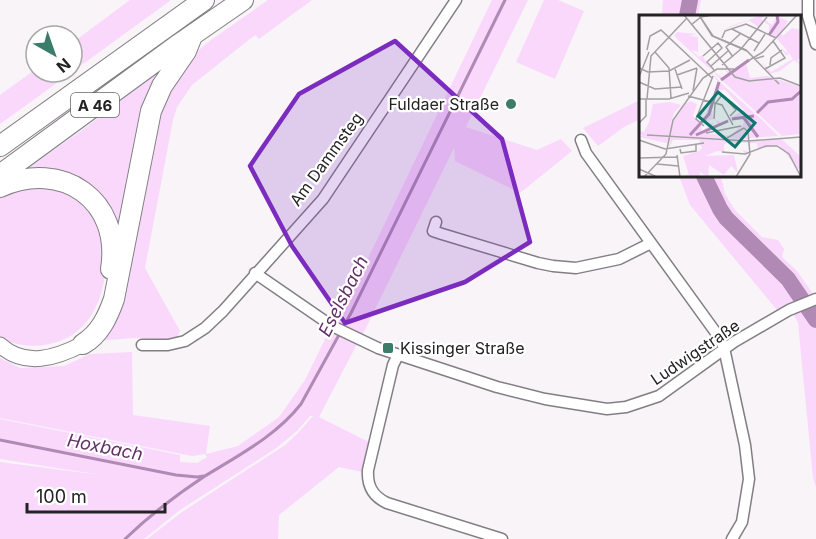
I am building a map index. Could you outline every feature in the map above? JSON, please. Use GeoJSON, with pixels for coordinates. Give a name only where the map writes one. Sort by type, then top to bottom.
{"type":"FeatureCollection","features":[{"type":"Feature","properties":{"kind":"highway"},"geometry":{"type":"LineString","coordinates":[[146,41],[170,10],[181,0]]}},
{"type":"Feature","properties":{"kind":"highway","name":"A 46"},"geometry":{"type":"LineString","coordinates":[[0,146],[204,0]]}},
{"type":"Feature","properties":{"kind":"highway","name":"A 46"},"geometry":{"type":"LineString","coordinates":[[0,175],[243,0]]}},
{"type":"Feature","properties":{"kind":"highway"},"geometry":{"type":"LineString","coordinates":[[76,343],[93,336],[101,327],[114,298],[154,100],[171,70],[186,51],[192,36]]}},
{"type":"Feature","properties":{"kind":"highway"},"geometry":{"type":"LineString","coordinates":[[0,187],[35,177],[53,178],[70,184],[84,192],[95,203],[110,230],[112,261],[107,293],[102,306],[76,343]]}},
{"type":"Feature","properties":{"kind":"main road"},"geometry":{"type":"LineString","coordinates":[[0,345],[41,350],[76,343]]}},
{"type":"Feature","properties":{"kind":"street","name":"Am Dammsteg"},"geometry":{"type":"LineString","coordinates":[[142,345],[168,345],[185,341],[196,336],[223,311],[323,199],[456,0]]}},
{"type":"Feature","properties":{"kind":"street"},"geometry":{"type":"LineString","coordinates":[[808,0],[808,16],[816,44]]}},
{"type":"Feature","properties":{"kind":"street"},"geometry":{"type":"LineString","coordinates":[[581,140],[586,153],[719,337],[724,348],[746,446],[749,479],[742,522],[732,539]]}},
{"type":"Feature","properties":{"kind":"street"},"geometry":{"type":"LineString","coordinates":[[436,222],[433,231],[553,266],[587,267],[631,255],[651,243]]}},
{"type":"Feature","properties":{"kind":"street","name":"Ludwigstraße"},"geometry":{"type":"LineString","coordinates":[[255,273],[332,326],[398,355],[517,392],[592,408],[607,409],[632,406],[658,396],[724,348],[796,307],[815,300]]}},
{"type":"Feature","properties":{"kind":"street"},"geometry":{"type":"LineString","coordinates":[[398,355],[368,470],[370,489],[376,497],[387,503],[502,539]]}},
{"type":"Feature","properties":{"kind":"highlighted area"},"geometry":{"type":"Polygon","coordinates":[[[395,41],[502,139],[530,242],[465,282],[345,323],[292,246],[250,166],[299,94],[395,41]]]}},
{"type":"Feature","properties":{"kind":"shaded area"},"geometry":{"type":"Polygon","coordinates":[[[130,0],[171,0],[84,63],[84,34],[130,0]]]}},
{"type":"Feature","properties":{"kind":"shaded area"},"geometry":{"type":"Polygon","coordinates":[[[268,0],[312,0],[259,39],[255,35],[192,85],[177,107],[173,120],[145,268],[180,331],[176,339],[133,338],[97,341],[153,118],[186,61],[207,43],[268,0]]]}},
{"type":"Feature","properties":{"kind":"shaded area"},"geometry":{"type":"Polygon","coordinates":[[[492,0],[528,0],[466,127],[537,150],[561,139],[572,151],[520,193],[455,161],[454,148],[362,336],[333,323],[360,275],[492,0]]]}},
{"type":"Feature","properties":{"kind":"shaded area"},"geometry":{"type":"Polygon","coordinates":[[[544,0],[558,0],[584,11],[555,79],[516,62],[544,0]]]}},
{"type":"Feature","properties":{"kind":"shaded area"},"geometry":{"type":"Polygon","coordinates":[[[663,0],[701,0],[698,15],[662,15],[663,0]]]}},
{"type":"Feature","properties":{"kind":"shaded area"},"geometry":{"type":"Polygon","coordinates":[[[163,68],[110,288],[106,213],[22,172],[85,128],[163,68]]]}},
{"type":"Feature","properties":{"kind":"shaded area"},"geometry":{"type":"Polygon","coordinates":[[[24,78],[24,84],[55,84],[0,124],[0,95],[24,78]]]}},
{"type":"Feature","properties":{"kind":"shaded area"},"geometry":{"type":"Polygon","coordinates":[[[639,100],[639,120],[624,127],[598,146],[583,128],[639,100]]]}},
{"type":"Feature","properties":{"kind":"shaded area"},"geometry":{"type":"Polygon","coordinates":[[[679,177],[721,177],[725,194],[735,210],[762,237],[778,240],[784,249],[782,257],[797,271],[814,295],[777,310],[690,205],[679,177]]]}},
{"type":"Feature","properties":{"kind":"shaded area"},"geometry":{"type":"Polygon","coordinates":[[[63,187],[89,208],[99,221],[106,259],[100,298],[91,315],[79,329],[64,340],[38,346],[11,342],[0,337],[0,194],[6,190],[63,187]]]}},
{"type":"Feature","properties":{"kind":"shaded area"},"geometry":{"type":"Polygon","coordinates":[[[816,303],[816,487],[813,478],[798,323],[793,313],[816,303]]]}},
{"type":"Feature","properties":{"kind":"shaded area"},"geometry":{"type":"Polygon","coordinates":[[[330,329],[357,344],[319,417],[371,443],[362,472],[339,467],[279,515],[278,539],[147,539],[182,512],[285,445],[313,416],[310,416],[297,431],[275,449],[180,510],[144,539],[0,539],[0,462],[101,475],[0,459],[0,419],[180,455],[180,462],[197,463],[207,457],[205,454],[192,456],[0,418],[0,358],[20,368],[64,366],[90,354],[132,352],[133,415],[210,426],[206,454],[238,446],[279,417],[305,380],[330,329]]]}},
{"type":"Feature","properties":{"kind":"waterway","name":"Eselsbach"},"geometry":{"type":"LineString","coordinates":[[125,539],[184,490],[269,435],[301,404],[351,313],[505,0]]}},
{"type":"Feature","properties":{"kind":"waterway"},"geometry":{"type":"LineString","coordinates":[[687,15],[690,0]]}},
{"type":"Feature","properties":{"kind":"waterway"},"geometry":{"type":"LineString","coordinates":[[704,177],[726,218],[788,279],[816,320]]}},
{"type":"Feature","properties":{"kind":"waterway","name":"Hoxbach"},"geometry":{"type":"LineString","coordinates":[[0,440],[176,475],[204,476]]}},
{"type":"Feature","properties":{"kind":"place","name":"Fuldaer Straße"},"geometry":{"type":"Point","coordinates":[511,104]}},
{"type":"Feature","properties":{"kind":"place","name":"Kissinger Straße"},"geometry":{"type":"Point","coordinates":[388,348]}}]}
